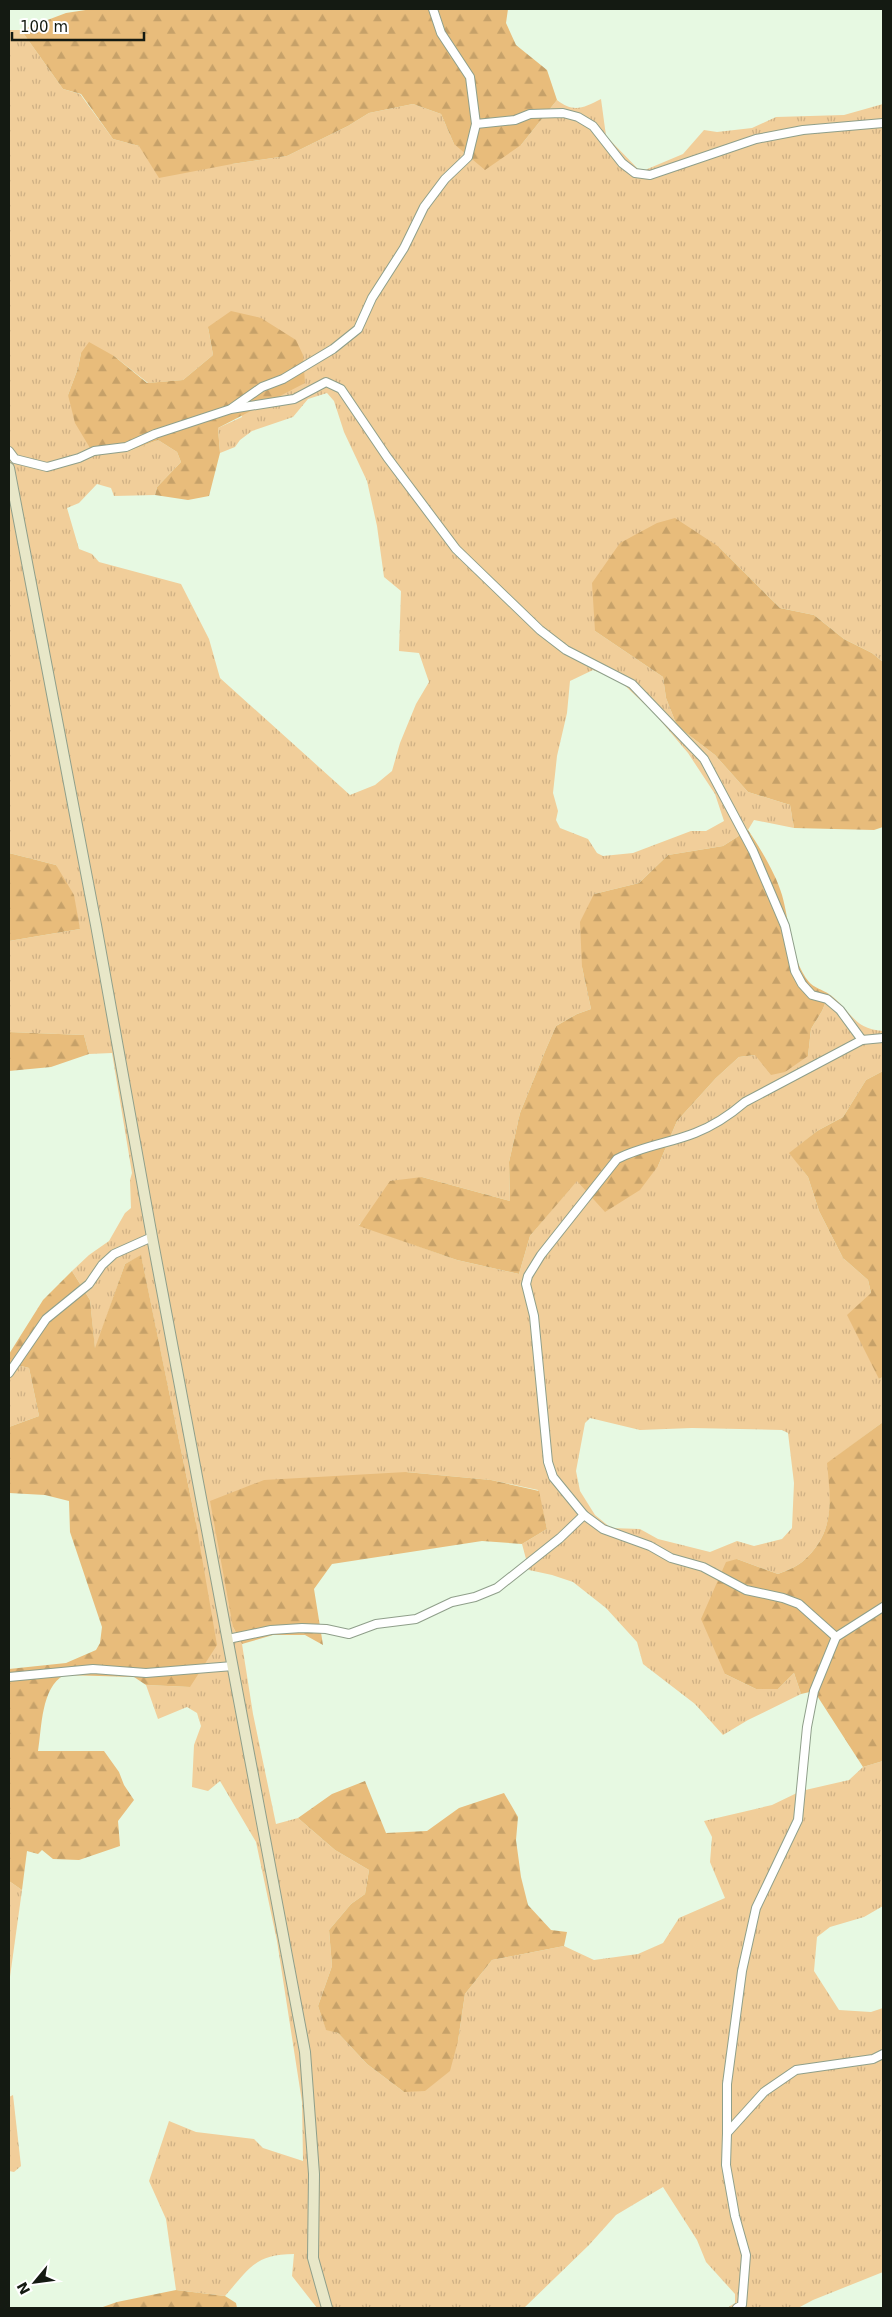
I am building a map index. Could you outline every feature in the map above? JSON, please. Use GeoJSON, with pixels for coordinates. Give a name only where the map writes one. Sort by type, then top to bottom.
{"type":"FeatureCollection","features":[{"type":"Feature","properties":{"kind":"street"},"geometry":{"type":"LineString","coordinates":[[231,409],[262,387],[283,379],[333,349],[358,330],[372,298],[404,248],[424,206],[445,180],[468,157],[476,124],[470,77],[441,33],[434,9]]}},
{"type":"Feature","properties":{"kind":"street"},"geometry":{"type":"LineString","coordinates":[[476,124],[515,120],[530,114],[563,114],[578,117],[593,126],[622,163],[634,173],[650,175],[756,139],[803,130],[883,122]]}},
{"type":"Feature","properties":{"kind":"street"},"geometry":{"type":"LineString","coordinates":[[9,451],[15,458],[47,467],[79,458],[94,451],[126,447],[154,434],[231,409],[294,399],[326,382],[341,389],[387,457],[456,549],[540,630],[566,650],[632,684],[704,759],[753,851],[785,926],[795,971],[802,984],[812,995],[827,999],[840,1010],[862,1040]]}},
{"type":"Feature","properties":{"kind":"street"},"geometry":{"type":"LineString","coordinates":[[9,468],[305,2052],[314,2174],[313,2258],[327,2308]]}},
{"type":"Feature","properties":{"kind":"street"},"geometry":{"type":"LineString","coordinates":[[836,1637],[799,1604],[784,1598],[746,1590],[703,1568],[671,1558],[650,1546],[603,1530],[584,1515],[553,1477],[548,1462],[534,1316],[526,1284],[528,1276],[541,1255],[617,1159],[632,1152],[696,1133],[732,1113],[744,1102],[862,1040],[883,1038]]}},
{"type":"Feature","properties":{"kind":"street"},"geometry":{"type":"LineString","coordinates":[[9,1373],[46,1319],[89,1284],[102,1265],[114,1254],[152,1237]]}},
{"type":"Feature","properties":{"kind":"street"},"geometry":{"type":"LineString","coordinates":[[228,1640],[271,1630],[302,1628],[326,1629],[349,1634],[376,1624],[416,1618],[452,1602],[475,1597],[497,1588],[560,1538],[584,1515]]}},
{"type":"Feature","properties":{"kind":"street"},"geometry":{"type":"LineString","coordinates":[[737,2308],[742,2305],[746,2255],[735,2216],[726,2166],[728,2074],[742,1971],[756,1908],[798,1820],[807,1727],[814,1691],[836,1637],[883,1607]]}},
{"type":"Feature","properties":{"kind":"street"},"geometry":{"type":"LineString","coordinates":[[9,1677],[93,1669],[146,1673],[233,1666]]}},
{"type":"Feature","properties":{"kind":"street"},"geometry":{"type":"LineString","coordinates":[[727,2134],[764,2092],[796,2070],[873,2059],[883,2054]]}},
{"type":"Feature","properties":{"kind":"green space"},"geometry":{"type":"Polygon","coordinates":[[[92,9],[508,9],[506,23],[516,45],[547,70],[557,100],[521,145],[485,170],[454,144],[441,114],[413,104],[369,113],[348,126],[287,156],[159,178],[139,146],[113,139],[81,94],[63,89],[21,30],[66,13],[92,9]]]}},
{"type":"Feature","properties":{"kind":"green space"},"geometry":{"type":"Polygon","coordinates":[[[9,30],[21,30],[63,89],[80,94],[113,139],[139,146],[232,164],[287,156],[348,126],[369,113],[413,104],[441,114],[454,144],[521,145],[557,100],[568,107],[579,108],[601,99],[606,136],[639,170],[645,170],[683,154],[704,130],[717,132],[752,128],[776,117],[844,115],[883,104],[883,662],[872,653],[844,639],[814,615],[780,608],[719,547],[595,631],[663,677],[666,698],[677,726],[715,755],[748,792],[790,805],[794,828],[754,820],[748,830],[723,846],[668,855],[639,883],[594,894],[582,967],[591,1009],[577,1014],[556,1026],[546,1049],[520,1113],[509,1162],[510,1201],[422,1177],[359,1225],[457,1260],[519,1274],[530,1236],[577,1180],[658,1166],[677,1121],[716,1078],[739,1057],[755,1055],[808,1056],[811,1029],[822,1011],[829,994],[858,1023],[865,1027],[883,1031],[883,1071],[866,1080],[843,1117],[817,1131],[790,1153],[808,1177],[819,1211],[843,1258],[868,1280],[871,1293],[879,1379],[883,1377],[883,1422],[828,1463],[830,1504],[826,1529],[813,1551],[802,1562],[778,1574],[737,1559],[725,1674],[756,1689],[778,1689],[794,1673],[801,1694],[748,1720],[723,1735],[695,1704],[643,1664],[637,1642],[606,1608],[573,1582],[529,1570],[522,1544],[547,1529],[538,1490],[491,1480],[406,1472],[233,1627],[242,1644],[253,1714],[276,1824],[298,1818],[335,1850],[369,1870],[365,1894],[351,1904],[329,1930],[332,1966],[318,2006],[326,2029],[338,2033],[367,2064],[404,2092],[458,2041],[465,1994],[492,1960],[564,1946],[594,1960],[638,1954],[663,1943],[679,1918],[725,1898],[710,1862],[712,1837],[704,1821],[772,1805],[801,1791],[849,1780],[863,1767],[883,1761],[883,1906],[864,1917],[830,1927],[817,1937],[814,1971],[839,2010],[871,2012],[883,2008],[883,2272],[813,2300],[798,2308],[727,2308],[735,2303],[735,2294],[706,2262],[697,2240],[663,2187],[616,2215],[589,2245],[524,2308],[317,2308],[292,2276],[294,2254],[261,2260],[247,2271],[225,2296],[176,2290],[166,2219],[149,2181],[169,2121],[196,2132],[254,2139],[263,2148],[303,2161],[302,2102],[277,1941],[256,1842],[220,1781],[208,1791],[192,1787],[194,1745],[201,1726],[197,1713],[187,1707],[158,1719],[146,1685],[190,1687],[196,1523],[141,1256],[125,1264],[95,1350],[90,1300],[72,1271],[89,1255],[109,1241],[125,1213],[131,1208],[130,1180],[132,1173],[112,1053],[89,1054],[84,1035],[9,1032],[9,941],[80,929],[56,865],[9,853],[9,30]],[[208,327],[213,355],[183,380],[148,383],[114,356],[81,353],[78,368],[68,395],[129,451],[158,440],[177,452],[181,462],[157,487],[155,495],[114,496],[111,488],[97,484],[79,503],[67,508],[79,549],[92,554],[99,562],[181,584],[209,639],[220,678],[350,795],[375,785],[392,771],[400,743],[416,704],[429,682],[419,653],[399,651],[401,591],[384,577],[377,526],[367,481],[344,432],[334,401],[327,393],[308,399],[293,417],[252,431],[240,440],[235,447],[220,453],[218,428],[242,417],[208,327]],[[593,670],[570,681],[567,713],[557,756],[553,793],[558,811],[556,820],[560,828],[588,839],[597,853],[603,856],[633,853],[691,831],[706,831],[724,821],[715,794],[688,753],[654,713],[619,680],[593,670]],[[590,1418],[585,1423],[576,1471],[580,1491],[595,1515],[611,1528],[640,1529],[658,1539],[710,1552],[737,1541],[754,1546],[782,1539],[792,1528],[794,1483],[788,1433],[782,1430],[692,1428],[640,1430],[590,1418]]]}},
{"type":"Feature","properties":{"kind":"green space"},"geometry":{"type":"Polygon","coordinates":[[[231,311],[261,318],[296,340],[303,355],[305,383],[218,428],[220,453],[209,496],[188,500],[155,495],[157,487],[181,462],[177,452],[158,440],[129,451],[90,448],[75,423],[68,395],[78,368],[81,353],[89,342],[114,356],[147,383],[183,380],[213,355],[208,327],[231,311]]]}},
{"type":"Feature","properties":{"kind":"green space"},"geometry":{"type":"Polygon","coordinates":[[[675,518],[719,547],[780,608],[814,615],[844,639],[872,653],[883,662],[883,827],[874,830],[794,828],[790,805],[748,792],[715,755],[677,726],[666,698],[663,677],[595,631],[592,583],[620,543],[657,523],[675,518]]]}},
{"type":"Feature","properties":{"kind":"green space"},"geometry":{"type":"Polygon","coordinates":[[[748,830],[776,879],[785,906],[794,951],[803,973],[811,984],[829,994],[822,1011],[811,1029],[808,1056],[785,1072],[771,1075],[755,1055],[739,1057],[716,1078],[677,1121],[658,1166],[640,1190],[605,1212],[577,1181],[530,1236],[519,1274],[457,1260],[359,1226],[390,1181],[422,1177],[510,1201],[509,1162],[520,1113],[546,1049],[556,1026],[577,1014],[591,1009],[582,967],[580,922],[594,894],[639,883],[668,855],[723,846],[748,830]]]}},
{"type":"Feature","properties":{"kind":"green space"},"geometry":{"type":"Polygon","coordinates":[[[9,853],[56,865],[74,895],[80,929],[9,941],[9,853]]]}},
{"type":"Feature","properties":{"kind":"green space"},"geometry":{"type":"Polygon","coordinates":[[[9,1032],[84,1035],[89,1054],[51,1067],[9,1071],[9,1032]]]}},
{"type":"Feature","properties":{"kind":"green space"},"geometry":{"type":"Polygon","coordinates":[[[883,1071],[883,1377],[879,1379],[847,1315],[871,1293],[868,1280],[843,1258],[819,1211],[808,1177],[789,1153],[817,1131],[843,1117],[866,1080],[883,1071]]]}},
{"type":"Feature","properties":{"kind":"green space"},"geometry":{"type":"Polygon","coordinates":[[[141,1255],[196,1523],[217,1645],[190,1687],[146,1685],[134,1677],[64,1675],[56,1681],[47,1698],[44,1709],[38,1751],[104,1751],[119,1772],[124,1785],[134,1800],[118,1821],[120,1846],[79,1860],[53,1859],[42,1850],[38,1854],[27,1851],[22,1890],[9,1881],[9,1669],[66,1663],[96,1650],[100,1643],[102,1627],[70,1532],[69,1501],[45,1495],[9,1493],[9,1427],[39,1416],[29,1368],[9,1363],[9,1354],[43,1300],[72,1271],[90,1300],[95,1348],[125,1264],[141,1255]]]}},
{"type":"Feature","properties":{"kind":"green space"},"geometry":{"type":"Polygon","coordinates":[[[9,1363],[29,1368],[39,1416],[9,1427],[9,1363]]]}},
{"type":"Feature","properties":{"kind":"green space"},"geometry":{"type":"Polygon","coordinates":[[[883,1422],[883,1761],[863,1767],[814,1691],[801,1694],[794,1673],[778,1689],[756,1689],[725,1674],[701,1619],[726,1562],[737,1559],[778,1574],[800,1564],[813,1551],[825,1529],[828,1517],[830,1504],[827,1463],[883,1422]]]}},
{"type":"Feature","properties":{"kind":"green space"},"geometry":{"type":"Polygon","coordinates":[[[406,1472],[491,1480],[539,1491],[547,1529],[522,1544],[482,1541],[332,1564],[314,1589],[323,1645],[305,1635],[273,1635],[242,1644],[233,1627],[210,1501],[264,1480],[406,1472]]]}},
{"type":"Feature","properties":{"kind":"green space"},"geometry":{"type":"Polygon","coordinates":[[[365,1781],[386,1833],[427,1831],[459,1808],[504,1793],[518,1817],[516,1840],[521,1877],[528,1905],[551,1930],[567,1932],[564,1946],[492,1960],[465,1994],[458,2041],[450,2071],[425,2091],[404,2092],[367,2064],[338,2033],[326,2030],[318,2006],[332,1966],[329,1930],[351,1904],[365,1894],[369,1870],[335,1850],[298,1818],[332,1794],[365,1781]]]}},
{"type":"Feature","properties":{"kind":"green space"},"geometry":{"type":"Polygon","coordinates":[[[9,1881],[22,1890],[9,1984],[9,1881]]]}},
{"type":"Feature","properties":{"kind":"green space"},"geometry":{"type":"Polygon","coordinates":[[[13,2095],[21,2166],[14,2172],[9,2171],[9,2097],[13,2095]]]}},
{"type":"Feature","properties":{"kind":"green space"},"geometry":{"type":"Polygon","coordinates":[[[176,2290],[225,2296],[236,2303],[237,2308],[100,2308],[117,2302],[176,2290]]]}}]}
